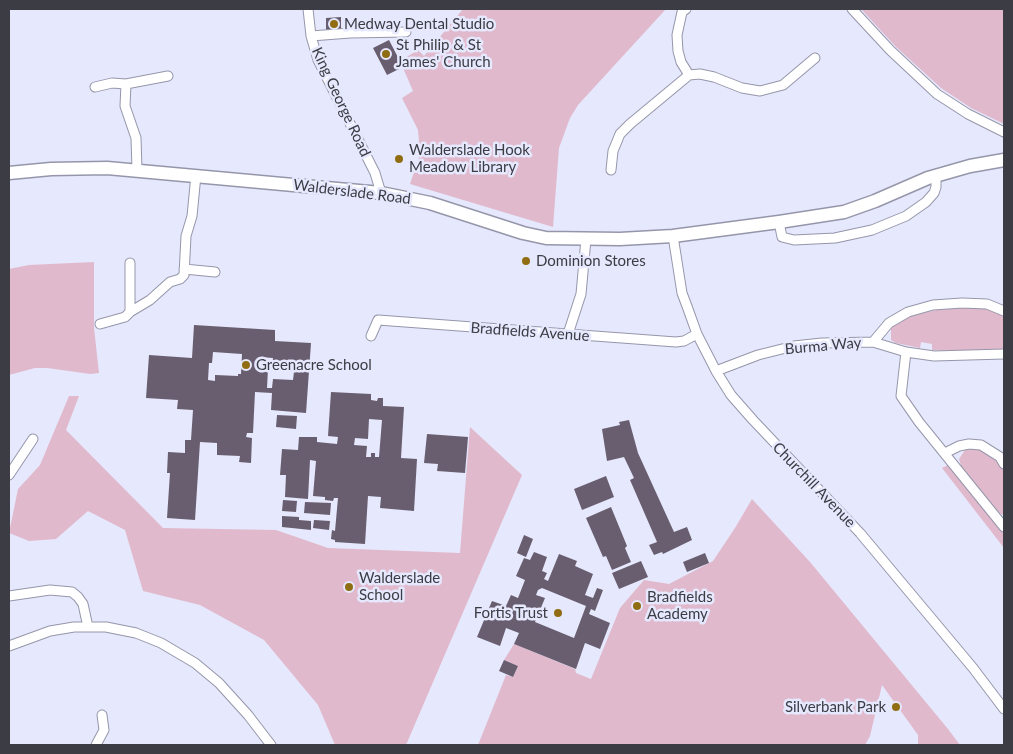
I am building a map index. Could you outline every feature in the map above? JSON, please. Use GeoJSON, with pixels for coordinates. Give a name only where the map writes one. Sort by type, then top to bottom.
{"type":"FeatureCollection","features":[{"type":"Feature","properties":{"kind":"street","name":"King George Road"},"geometry":{"type":"LineString","coordinates":[[308,9],[311,36],[318,60],[375,172],[381,193]]}},
{"type":"Feature","properties":{"kind":"street"},"geometry":{"type":"LineString","coordinates":[[686,9],[682,12],[677,35],[681,62],[689,74]]}},
{"type":"Feature","properties":{"kind":"street"},"geometry":{"type":"LineString","coordinates":[[852,9],[890,50],[937,94],[968,114],[1004,132]]}},
{"type":"Feature","properties":{"kind":"street"},"geometry":{"type":"LineString","coordinates":[[311,36],[406,32]]}},
{"type":"Feature","properties":{"kind":"street"},"geometry":{"type":"LineString","coordinates":[[611,170],[613,151],[620,134],[689,74],[714,77],[742,88],[760,91],[783,85],[815,58]]}},
{"type":"Feature","properties":{"kind":"street"},"geometry":{"type":"LineString","coordinates":[[95,87],[112,83],[126,84],[168,76]]}},
{"type":"Feature","properties":{"kind":"street"},"geometry":{"type":"LineString","coordinates":[[126,84],[125,106],[136,138],[137,170]]}},
{"type":"Feature","properties":{"kind":"street","name":"Walderslade Road"},"geometry":{"type":"LineString","coordinates":[[9,173],[70,168],[107,168],[381,193],[430,203],[523,234],[546,238],[620,239],[673,236],[779,222],[856,209],[917,182],[970,166],[1004,160]]}},
{"type":"Feature","properties":{"kind":"street"},"geometry":{"type":"LineString","coordinates":[[100,324],[125,317],[150,300],[170,282],[180,279],[184,275],[186,236],[192,216],[196,176]]}},
{"type":"Feature","properties":{"kind":"street"},"geometry":{"type":"LineString","coordinates":[[779,222],[782,237],[790,240],[835,238],[872,230],[906,216],[926,202],[934,193],[937,182],[936,176]]}},
{"type":"Feature","properties":{"kind":"street","name":"Churchill Avenue"},"geometry":{"type":"LineString","coordinates":[[673,236],[682,293],[697,334],[716,371],[738,403],[860,533],[973,668],[1004,709]]}},
{"type":"Feature","properties":{"kind":"street"},"geometry":{"type":"LineString","coordinates":[[568,334],[580,294],[586,239]]}},
{"type":"Feature","properties":{"kind":"street"},"geometry":{"type":"LineString","coordinates":[[130,263],[130,312]]}},
{"type":"Feature","properties":{"kind":"street"},"geometry":{"type":"LineString","coordinates":[[184,269],[214,272]]}},
{"type":"Feature","properties":{"kind":"street","name":"Burma Way"},"geometry":{"type":"LineString","coordinates":[[873,342],[889,323],[908,312],[962,303],[986,304],[1004,311]]}},
{"type":"Feature","properties":{"kind":"street","name":"Bradfields Avenue"},"geometry":{"type":"LineString","coordinates":[[371,336],[378,320],[568,334],[598,338],[676,342],[684,341],[697,334]]}},
{"type":"Feature","properties":{"kind":"street","name":"Burma Way"},"geometry":{"type":"LineString","coordinates":[[716,371],[758,354],[794,346],[830,343],[873,342],[906,352],[934,356],[1004,354]]}},
{"type":"Feature","properties":{"kind":"street"},"geometry":{"type":"LineString","coordinates":[[906,352],[901,396],[919,422],[1004,527]]}},
{"type":"Feature","properties":{"kind":"street"},"geometry":{"type":"LineString","coordinates":[[9,475],[33,439]]}},
{"type":"Feature","properties":{"kind":"street"},"geometry":{"type":"LineString","coordinates":[[945,453],[959,446],[968,444],[981,445],[1000,457],[1004,464]]}},
{"type":"Feature","properties":{"kind":"street"},"geometry":{"type":"LineString","coordinates":[[9,596],[50,590],[72,592],[78,596],[83,604],[88,627]]}},
{"type":"Feature","properties":{"kind":"street"},"geometry":{"type":"LineString","coordinates":[[9,646],[50,631],[74,626],[122,629],[136,633],[161,643],[190,660],[219,683],[248,715],[271,745]]}},
{"type":"Feature","properties":{"kind":"street"},"geometry":{"type":"LineString","coordinates":[[96,745],[104,730],[102,715]]}},
{"type":"Feature","properties":{"kind":"shaded area"},"geometry":{"type":"Polygon","coordinates":[[[463,9],[666,9],[578,105],[570,118],[559,148],[553,227],[410,184],[420,154],[418,130],[402,98],[413,91],[400,61],[418,50],[424,56],[463,9]]]}},
{"type":"Feature","properties":{"kind":"shaded area"},"geometry":{"type":"Polygon","coordinates":[[[861,9],[1004,9],[1004,124],[971,108],[941,88],[896,47],[861,9]]]}},
{"type":"Feature","properties":{"kind":"shaded area"},"geometry":{"type":"Polygon","coordinates":[[[94,262],[94,328],[99,373],[90,374],[35,368],[9,375],[9,269],[29,265],[94,262]]]}},
{"type":"Feature","properties":{"kind":"shaded area"},"geometry":{"type":"Polygon","coordinates":[[[964,306],[985,308],[1004,314],[1004,350],[967,352],[932,350],[932,344],[921,342],[920,348],[896,343],[891,340],[891,328],[902,318],[945,308],[964,306]]]}},
{"type":"Feature","properties":{"kind":"shaded area"},"geometry":{"type":"Polygon","coordinates":[[[69,396],[79,396],[66,430],[163,528],[276,530],[328,548],[460,553],[470,427],[522,475],[406,745],[335,745],[318,705],[264,640],[200,605],[143,591],[125,530],[88,511],[56,539],[29,541],[9,533],[18,489],[40,465],[69,396]]]}},
{"type":"Feature","properties":{"kind":"shaded area"},"geometry":{"type":"Polygon","coordinates":[[[973,447],[983,449],[994,457],[1004,470],[1004,516],[997,511],[962,469],[959,459],[965,450],[973,447]]]}},
{"type":"Feature","properties":{"kind":"shaded area"},"geometry":{"type":"Polygon","coordinates":[[[950,464],[1004,532],[1004,548],[942,468],[950,464]]]}},
{"type":"Feature","properties":{"kind":"shaded area"},"geometry":{"type":"Polygon","coordinates":[[[752,499],[810,562],[960,745],[918,745],[918,735],[882,685],[870,736],[865,745],[478,745],[506,675],[513,677],[518,666],[504,660],[514,644],[575,669],[576,673],[591,679],[620,608],[644,580],[669,584],[713,561],[752,499]]]}},
{"type":"Feature","properties":{"kind":"building","name":"Medway Dental Studio"},"geometry":{"type":"Polygon","coordinates":[[[341,17],[341,31],[326,31],[326,18],[341,17]]]}},
{"type":"Feature","properties":{"kind":"building","name":"St Philip & St James' Church"},"geometry":{"type":"Polygon","coordinates":[[[389,40],[403,67],[387,75],[373,48],[389,40]]]}},
{"type":"Feature","properties":{"kind":"building"},"geometry":{"type":"Polygon","coordinates":[[[194,325],[275,330],[275,341],[311,343],[306,413],[271,410],[272,393],[255,392],[253,433],[247,433],[246,437],[252,438],[251,463],[239,462],[240,456],[217,455],[217,443],[200,442],[195,520],[167,518],[170,473],[167,473],[168,452],[185,453],[185,440],[191,440],[193,410],[177,409],[178,400],[146,398],[149,355],[192,358],[194,325]],[[213,352],[212,363],[209,363],[208,380],[215,381],[215,375],[238,376],[238,374],[241,374],[242,354],[213,352]],[[259,357],[259,368],[268,369],[267,388],[272,388],[273,379],[293,380],[294,372],[272,370],[273,358],[259,357]]]}},
{"type":"Feature","properties":{"kind":"building"},"geometry":{"type":"Polygon","coordinates":[[[331,392],[371,394],[371,400],[377,401],[378,398],[383,398],[383,406],[404,407],[401,458],[417,459],[414,511],[380,508],[381,497],[368,496],[365,544],[335,542],[335,540],[331,539],[332,530],[335,531],[338,498],[334,498],[333,501],[325,500],[325,497],[313,496],[316,461],[310,460],[308,499],[285,497],[286,475],[280,475],[282,449],[298,450],[299,437],[317,437],[317,442],[337,444],[338,437],[328,436],[331,392]],[[369,419],[368,439],[355,438],[354,445],[367,446],[366,457],[371,457],[371,453],[375,453],[375,457],[379,457],[382,420],[369,419]]]}},
{"type":"Feature","properties":{"kind":"building"},"geometry":{"type":"Polygon","coordinates":[[[277,415],[297,416],[296,429],[276,427],[277,415]]]}},
{"type":"Feature","properties":{"kind":"building"},"geometry":{"type":"Polygon","coordinates":[[[629,420],[638,453],[674,532],[687,527],[692,540],[663,554],[662,552],[654,555],[649,545],[657,542],[630,480],[634,478],[624,457],[607,461],[602,429],[620,425],[619,422],[629,420]]]}},
{"type":"Feature","properties":{"kind":"building"},"geometry":{"type":"Polygon","coordinates":[[[427,434],[468,437],[465,473],[437,471],[438,464],[424,463],[427,434]]]}},
{"type":"Feature","properties":{"kind":"building"},"geometry":{"type":"Polygon","coordinates":[[[606,476],[614,497],[582,510],[574,489],[606,476]]]}},
{"type":"Feature","properties":{"kind":"building"},"geometry":{"type":"Polygon","coordinates":[[[283,500],[297,501],[296,512],[282,511],[283,500]]]}},
{"type":"Feature","properties":{"kind":"building"},"geometry":{"type":"Polygon","coordinates":[[[305,502],[331,503],[330,515],[304,513],[305,502]]]}},
{"type":"Feature","properties":{"kind":"building"},"geometry":{"type":"Polygon","coordinates":[[[611,507],[627,546],[625,548],[631,562],[612,570],[606,556],[603,557],[586,518],[611,507]]]}},
{"type":"Feature","properties":{"kind":"building"},"geometry":{"type":"Polygon","coordinates":[[[282,516],[299,517],[299,520],[311,521],[311,530],[282,527],[282,516]]]}},
{"type":"Feature","properties":{"kind":"building"},"geometry":{"type":"Polygon","coordinates":[[[314,520],[330,521],[329,530],[313,528],[314,520]]]}},
{"type":"Feature","properties":{"kind":"building"},"geometry":{"type":"Polygon","coordinates":[[[524,535],[533,539],[526,557],[517,553],[524,535]]]}},
{"type":"Feature","properties":{"kind":"building"},"geometry":{"type":"Polygon","coordinates":[[[534,552],[547,557],[542,571],[547,573],[544,579],[548,581],[559,554],[577,561],[575,566],[593,574],[585,595],[593,598],[597,588],[603,590],[595,611],[591,609],[589,614],[610,623],[600,649],[585,643],[576,669],[514,644],[519,633],[506,628],[500,646],[477,637],[492,601],[506,606],[511,595],[518,598],[525,580],[516,576],[524,558],[530,560],[534,552]],[[542,588],[538,590],[536,595],[545,598],[535,622],[574,638],[586,606],[542,588]]]}},
{"type":"Feature","properties":{"kind":"building"},"geometry":{"type":"Polygon","coordinates":[[[705,553],[709,563],[687,572],[683,562],[705,553]]]}},
{"type":"Feature","properties":{"kind":"building"},"geometry":{"type":"Polygon","coordinates":[[[641,561],[648,577],[619,589],[612,573],[641,561]]]}},
{"type":"Feature","properties":{"kind":"building"},"geometry":{"type":"Polygon","coordinates":[[[504,660],[518,666],[513,677],[499,671],[504,660]]]}},
{"type":"Feature","properties":{"kind":"place","name":"Medway Dental Studio"},"geometry":{"type":"Point","coordinates":[334,24]}},
{"type":"Feature","properties":{"kind":"place","name":"St Philip & St James' Church"},"geometry":{"type":"Point","coordinates":[386,54]}},
{"type":"Feature","properties":{"kind":"place","name":"Walderslade Hook Meadow Library"},"geometry":{"type":"Point","coordinates":[399,159]}},
{"type":"Feature","properties":{"kind":"place","name":"Dominion Stores"},"geometry":{"type":"Point","coordinates":[526,261]}},
{"type":"Feature","properties":{"kind":"place","name":"Greenacre School"},"geometry":{"type":"Point","coordinates":[246,365]}},
{"type":"Feature","properties":{"kind":"place","name":"Walderslade School"},"geometry":{"type":"Point","coordinates":[349,587]}},
{"type":"Feature","properties":{"kind":"place","name":"Bradfields Academy"},"geometry":{"type":"Point","coordinates":[637,606]}},
{"type":"Feature","properties":{"kind":"place","name":"Fortis Trust"},"geometry":{"type":"Point","coordinates":[558,613]}},
{"type":"Feature","properties":{"kind":"place","name":"Silverbank Park"},"geometry":{"type":"Point","coordinates":[896,707]}}]}
